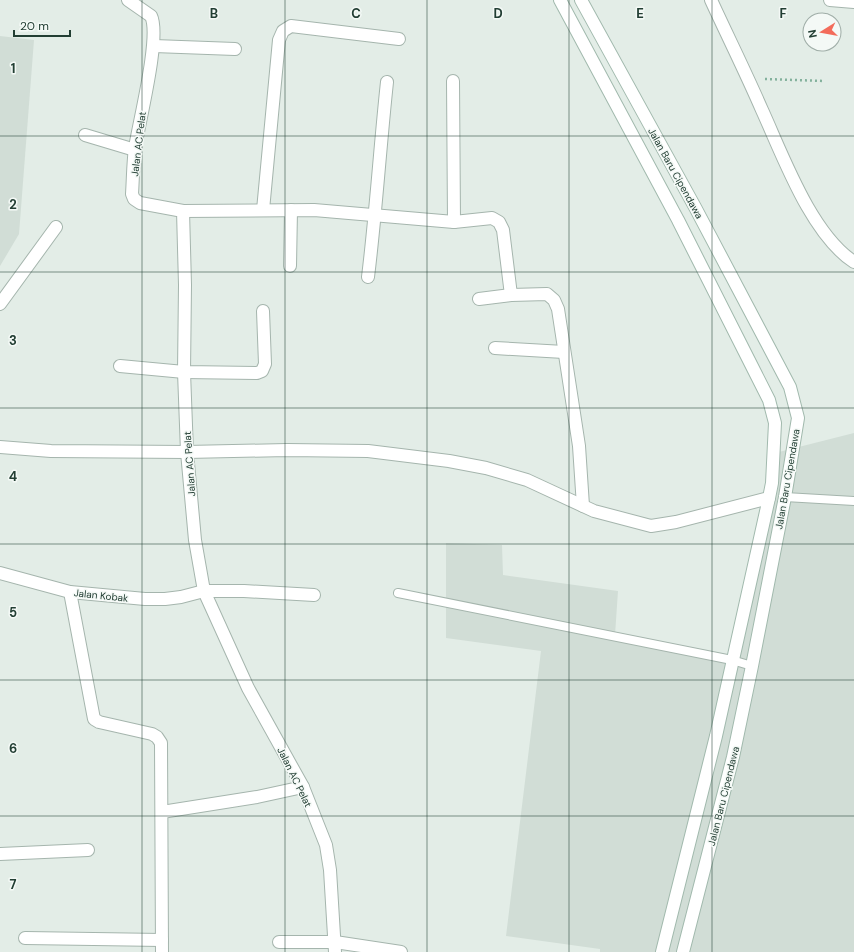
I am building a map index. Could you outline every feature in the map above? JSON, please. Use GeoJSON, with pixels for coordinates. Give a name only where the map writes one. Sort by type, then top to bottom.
{"type":"FeatureCollection","features":[{"type":"Feature","properties":{"kind":"street","name":"Jalan AC Pelat"},"geometry":{"type":"LineString","coordinates":[[128,0],[151,16],[153,20],[154,46],[135,150],[132,194],[134,199],[140,203],[183,211],[185,285],[184,372],[187,452],[196,540],[204,591],[248,688],[302,787],[326,845],[330,870],[335,947]]}},
{"type":"Feature","properties":{"kind":"street","name":"Jalan Baru Cipendawa"},"geometry":{"type":"LineString","coordinates":[[560,0],[678,220],[769,400],[775,423],[772,483],[769,498],[709,766],[662,952]]}},
{"type":"Feature","properties":{"kind":"street","name":"Jalan Baru Cipendawa"},"geometry":{"type":"LineString","coordinates":[[581,0],[696,210],[790,388],[798,418],[785,497],[733,757],[683,952]]}},
{"type":"Feature","properties":{"kind":"street"},"geometry":{"type":"LineString","coordinates":[[711,0],[800,194],[830,240],[854,262]]}},
{"type":"Feature","properties":{"kind":"street"},"geometry":{"type":"LineString","coordinates":[[830,0],[854,2]]}},
{"type":"Feature","properties":{"kind":"street"},"geometry":{"type":"LineString","coordinates":[[263,210],[279,40],[283,31],[291,26],[399,39]]}},
{"type":"Feature","properties":{"kind":"street"},"geometry":{"type":"LineString","coordinates":[[154,46],[235,49]]}},
{"type":"Feature","properties":{"kind":"street"},"geometry":{"type":"LineString","coordinates":[[453,81],[454,222]]}},
{"type":"Feature","properties":{"kind":"street"},"geometry":{"type":"LineString","coordinates":[[368,277],[387,82]]}},
{"type":"Feature","properties":{"kind":"street"},"geometry":{"type":"LineString","coordinates":[[85,135],[135,150]]}},
{"type":"Feature","properties":{"kind":"street"},"geometry":{"type":"LineString","coordinates":[[290,266],[291,210]]}},
{"type":"Feature","properties":{"kind":"street"},"geometry":{"type":"LineString","coordinates":[[183,211],[314,210],[454,222],[492,218],[499,222],[503,230],[511,295]]}},
{"type":"Feature","properties":{"kind":"street"},"geometry":{"type":"LineString","coordinates":[[678,220],[696,210]]}},
{"type":"Feature","properties":{"kind":"street"},"geometry":{"type":"LineString","coordinates":[[0,304],[56,227]]}},
{"type":"Feature","properties":{"kind":"street"},"geometry":{"type":"LineString","coordinates":[[479,299],[511,295],[547,294],[554,300],[558,309],[580,446],[583,506]]}},
{"type":"Feature","properties":{"kind":"street"},"geometry":{"type":"LineString","coordinates":[[120,366],[184,372],[257,373],[262,371],[264,364],[263,311]]}},
{"type":"Feature","properties":{"kind":"street"},"geometry":{"type":"LineString","coordinates":[[495,348],[564,352]]}},
{"type":"Feature","properties":{"kind":"street"},"geometry":{"type":"LineString","coordinates":[[0,447],[51,451],[368,451],[449,461],[486,468],[526,480],[594,511],[651,526],[676,522],[769,498]]}},
{"type":"Feature","properties":{"kind":"street","name":"Jalan Kobak"},"geometry":{"type":"LineString","coordinates":[[0,574],[70,592],[145,599],[181,597],[204,591],[314,595]]}},
{"type":"Feature","properties":{"kind":"street"},"geometry":{"type":"LineString","coordinates":[[25,938],[162,946],[161,743],[157,737],[152,734],[99,722],[94,719],[70,592]]}},
{"type":"Feature","properties":{"kind":"street"},"geometry":{"type":"LineString","coordinates":[[162,812],[257,797],[302,787]]}},
{"type":"Feature","properties":{"kind":"street"},"geometry":{"type":"LineString","coordinates":[[0,854],[88,850]]}},
{"type":"Feature","properties":{"kind":"street"},"geometry":{"type":"LineString","coordinates":[[278,942],[401,952]]}},
{"type":"Feature","properties":{"kind":"lane"},"geometry":{"type":"LineString","coordinates":[[785,497],[854,501]]}},
{"type":"Feature","properties":{"kind":"lane"},"geometry":{"type":"LineString","coordinates":[[398,593],[732,660],[752,666]]}},
{"type":"Feature","properties":{"kind":"path"},"geometry":{"type":"LineString","coordinates":[[748,79],[824,80]]}},
{"type":"Feature","properties":{"kind":"shaded area"},"geometry":{"type":"Polygon","coordinates":[[[0,36],[34,40],[19,234],[0,266],[0,36]]]}},
{"type":"Feature","properties":{"kind":"shaded area"},"geometry":{"type":"Polygon","coordinates":[[[854,433],[854,952],[600,952],[600,949],[506,936],[541,651],[446,638],[446,543],[502,545],[503,575],[618,591],[615,635],[735,660],[771,454],[854,433]]]}}]}
